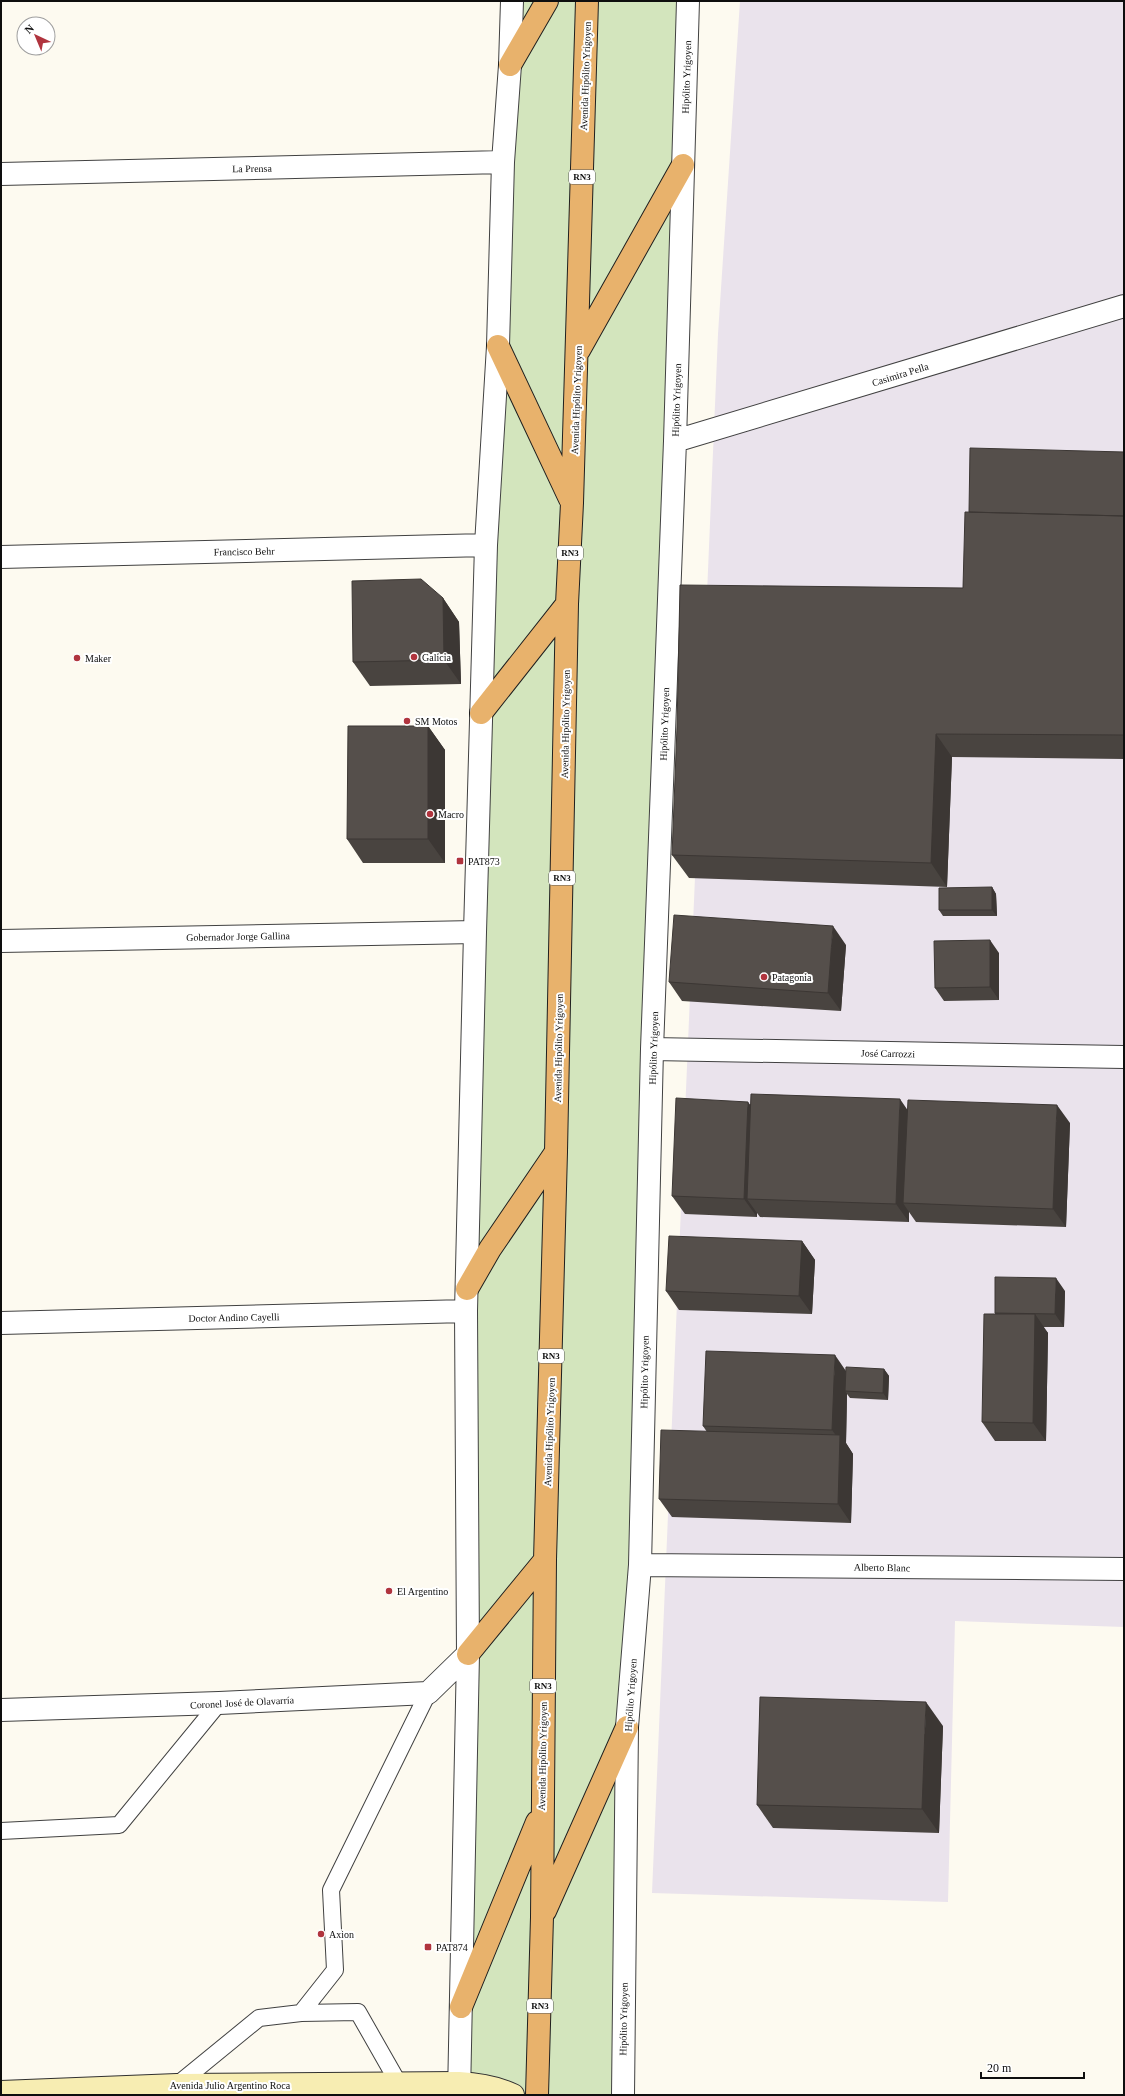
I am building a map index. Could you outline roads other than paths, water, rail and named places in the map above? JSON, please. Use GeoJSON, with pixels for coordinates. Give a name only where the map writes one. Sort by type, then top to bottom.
{"type":"FeatureCollection","features":[{"type":"Feature","properties":{"kind":"highway"},"geometry":{"type":"LineString","coordinates":[[510,64],[547,1]]}},
{"type":"Feature","properties":{"kind":"highway","name":"Avenida Hipólito Yrigoyen"},"geometry":{"type":"LineString","coordinates":[[538,2095],[542,1917],[545,1560],[556,1152],[567,604],[572,503],[587,1]]}},
{"type":"Feature","properties":{"kind":"highway"},"geometry":{"type":"LineString","coordinates":[[577,352],[683,165]]}},
{"type":"Feature","properties":{"kind":"highway"},"geometry":{"type":"LineString","coordinates":[[498,346],[572,503]]}},
{"type":"Feature","properties":{"kind":"highway"},"geometry":{"type":"LineString","coordinates":[[481,713],[567,604]]}},
{"type":"Feature","properties":{"kind":"highway"},"geometry":{"type":"LineString","coordinates":[[466,1289],[490,1249],[556,1152]]}},
{"type":"Feature","properties":{"kind":"highway"},"geometry":{"type":"LineString","coordinates":[[468,1654],[545,1560]]}},
{"type":"Feature","properties":{"kind":"highway"},"geometry":{"type":"LineString","coordinates":[[542,1917],[627,1726]]}},
{"type":"Feature","properties":{"kind":"highway"},"geometry":{"type":"LineString","coordinates":[[461,2007],[542,1811]]}},
{"type":"Feature","properties":{"kind":"main road","name":"Avenida Julio Argentino Roca"},"geometry":{"type":"LineString","coordinates":[[1,2092],[177,2085],[399,2084],[459,2089],[480,2084],[501,2089],[513,2095]]}},
{"type":"Feature","properties":{"kind":"street"},"geometry":{"type":"LineString","coordinates":[[459,2089],[468,1654],[466,1289],[475,932],[486,545],[498,346],[503,162],[510,64],[512,1]]}},
{"type":"Feature","properties":{"kind":"street","name":"Hipólito Yrigoyen"},"geometry":{"type":"LineString","coordinates":[[622,2095],[627,1726],[640,1565],[652,1049],[675,441],[688,1]]}},
{"type":"Feature","properties":{"kind":"street","name":"La Prensa"},"geometry":{"type":"LineString","coordinates":[[1,174],[503,162]]}},
{"type":"Feature","properties":{"kind":"street","name":"Casimira Pella"},"geometry":{"type":"LineString","coordinates":[[675,441],[1124,306]]}},
{"type":"Feature","properties":{"kind":"street","name":"Francisco Behr"},"geometry":{"type":"LineString","coordinates":[[1,557],[486,545]]}},
{"type":"Feature","properties":{"kind":"street","name":"Gobernador Jorge Gallina"},"geometry":{"type":"LineString","coordinates":[[1,941],[475,932]]}},
{"type":"Feature","properties":{"kind":"street","name":"José Carrozzi"},"geometry":{"type":"LineString","coordinates":[[652,1049],[1124,1057]]}},
{"type":"Feature","properties":{"kind":"street","name":"Doctor Andino Cayelli"},"geometry":{"type":"LineString","coordinates":[[1,1323],[466,1311]]}},
{"type":"Feature","properties":{"kind":"street","name":"Alberto Blanc"},"geometry":{"type":"LineString","coordinates":[[640,1565],[1124,1569]]}},
{"type":"Feature","properties":{"kind":"street"},"geometry":{"type":"LineString","coordinates":[[428,1693],[468,1654]]}},
{"type":"Feature","properties":{"kind":"street","name":"Coronel José de Olavarría"},"geometry":{"type":"LineString","coordinates":[[1,1710],[220,1703],[428,1693]]}},
{"type":"Feature","properties":{"kind":"lane"},"geometry":{"type":"LineString","coordinates":[[302,2013],[335,1970],[331,1890],[428,1693]]}},
{"type":"Feature","properties":{"kind":"lane"},"geometry":{"type":"LineString","coordinates":[[1,1831],[119,1825],[220,1703]]}},
{"type":"Feature","properties":{"kind":"lane"},"geometry":{"type":"LineString","coordinates":[[177,2085],[259,2018],[302,2013],[358,2012],[399,2084]]}},
{"type":"Feature","properties":{"kind":"place","name":"Galicia"},"geometry":{"type":"Point","coordinates":[414,657]}},
{"type":"Feature","properties":{"kind":"place","name":"Maker"},"geometry":{"type":"Point","coordinates":[77,658]}},
{"type":"Feature","properties":{"kind":"place","name":"SM Motos"},"geometry":{"type":"Point","coordinates":[407,721]}},
{"type":"Feature","properties":{"kind":"place","name":"Macro"},"geometry":{"type":"Point","coordinates":[430,814]}},
{"type":"Feature","properties":{"kind":"place","name":"PAT873"},"geometry":{"type":"Point","coordinates":[460,861]}},
{"type":"Feature","properties":{"kind":"place","name":"Patagonia"},"geometry":{"type":"Point","coordinates":[764,977]}},
{"type":"Feature","properties":{"kind":"place","name":"El Argentino"},"geometry":{"type":"Point","coordinates":[389,1591]}},
{"type":"Feature","properties":{"kind":"place","name":"Axion"},"geometry":{"type":"Point","coordinates":[321,1934]}},
{"type":"Feature","properties":{"kind":"place","name":"PAT874"},"geometry":{"type":"Point","coordinates":[428,1947]}}]}
